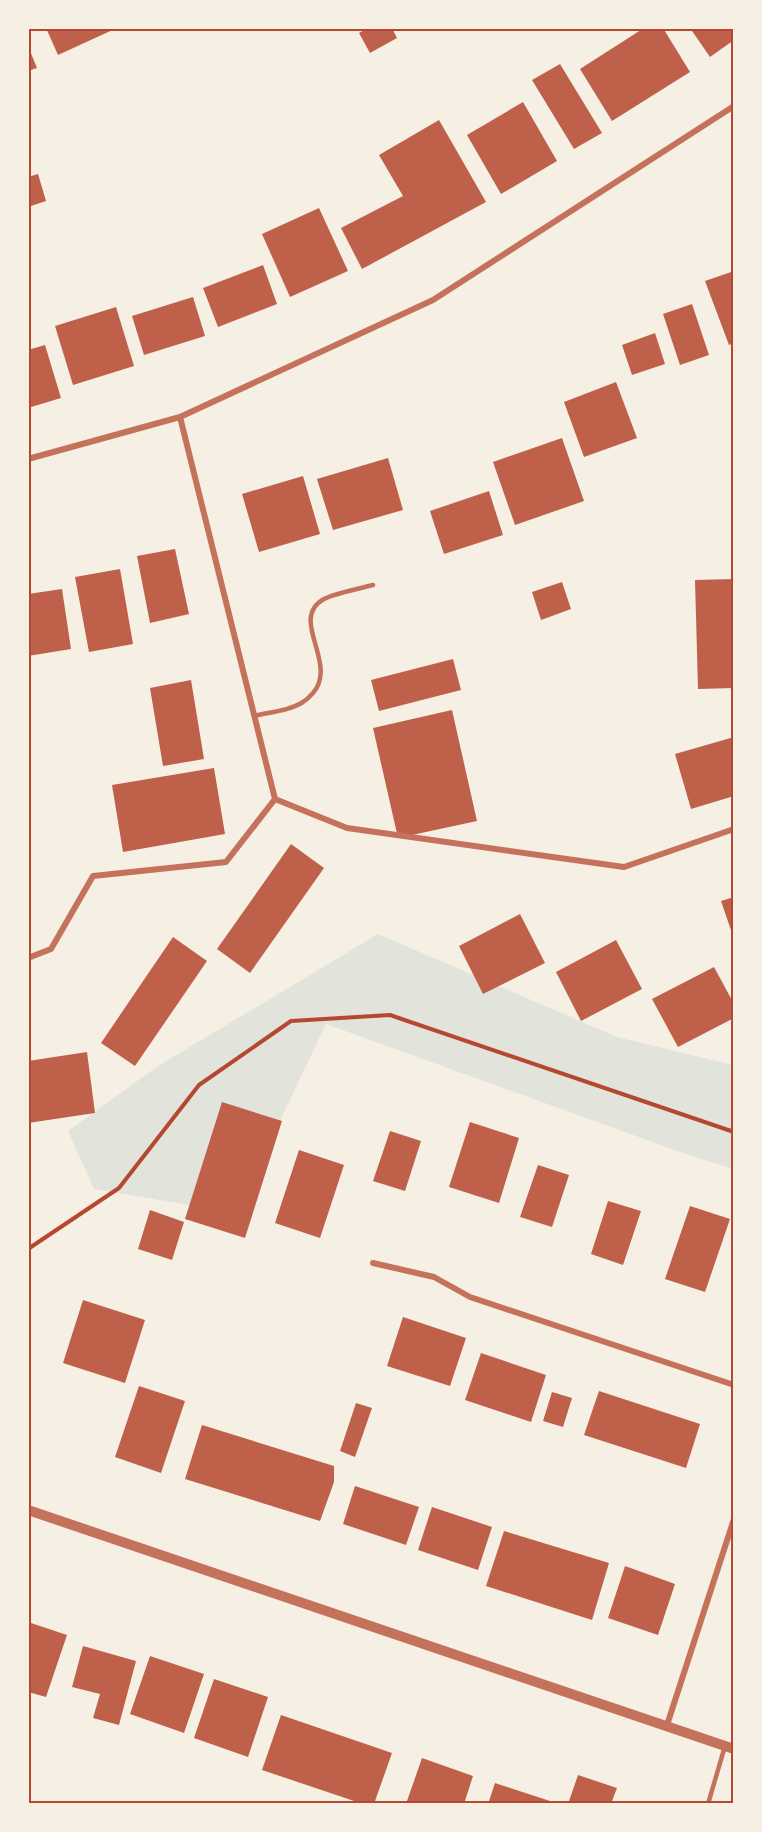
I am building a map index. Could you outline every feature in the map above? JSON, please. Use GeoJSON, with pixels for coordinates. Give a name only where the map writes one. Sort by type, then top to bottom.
{"type":"FeatureCollection","features":[{"type":"Feature","properties":{"kind":"street"},"geometry":{"type":"LineString","coordinates":[[28,459],[180,417],[433,300],[734,106]]}},
{"type":"Feature","properties":{"kind":"street"},"geometry":{"type":"LineString","coordinates":[[180,417],[275,800]]}},
{"type":"Feature","properties":{"kind":"street"},"geometry":{"type":"LineString","coordinates":[[275,800],[347,828],[624,867],[734,829]]}},
{"type":"Feature","properties":{"kind":"street"},"geometry":{"type":"LineString","coordinates":[[28,958],[51,949],[93,876],[226,862],[275,800]]}},
{"type":"Feature","properties":{"kind":"street"},"geometry":{"type":"LineString","coordinates":[[373,1263],[434,1277],[470,1297],[734,1385]]}},
{"type":"Feature","properties":{"kind":"street"},"geometry":{"type":"LineString","coordinates":[[28,1510],[729,1747]]}},
{"type":"Feature","properties":{"kind":"street"},"geometry":{"type":"LineString","coordinates":[[667,1725],[734,1519]]}},
{"type":"Feature","properties":{"kind":"lane"},"geometry":{"type":"LineString","coordinates":[[254,716],[305,702],[318,687],[322,668],[310,624],[312,610],[324,599],[373,585]]}},
{"type":"Feature","properties":{"kind":"lane"},"geometry":{"type":"LineString","coordinates":[[708,1803],[729,1747]]}},
{"type":"Feature","properties":{"kind":"path"},"geometry":{"type":"LineString","coordinates":[[28,1249],[119,1188],[199,1085],[291,1021],[390,1015],[734,1132]]}},
{"type":"Feature","properties":{"kind":"shaded area"},"geometry":{"type":"Polygon","coordinates":[[[378,934],[617,1037],[733,1065],[733,1169],[326,1024],[236,1213],[94,1189],[68,1131],[158,1066],[378,934]]]}},
{"type":"Feature","properties":{"kind":"building"},"geometry":{"type":"Polygon","coordinates":[[[46,28],[117,28],[58,55],[46,28]]]}},
{"type":"Feature","properties":{"kind":"building"},"geometry":{"type":"Polygon","coordinates":[[[368,28],[392,28],[397,38],[370,53],[359,33],[368,28]]]}},
{"type":"Feature","properties":{"kind":"building"},"geometry":{"type":"Polygon","coordinates":[[[644,28],[663,28],[690,72],[612,121],[580,69],[644,28]]]}},
{"type":"Feature","properties":{"kind":"building"},"geometry":{"type":"Polygon","coordinates":[[[690,28],[734,28],[734,40],[710,57],[690,28]]]}},
{"type":"Feature","properties":{"kind":"building"},"geometry":{"type":"Polygon","coordinates":[[[28,46],[37,68],[28,71],[28,46]]]}},
{"type":"Feature","properties":{"kind":"building"},"geometry":{"type":"Polygon","coordinates":[[[560,64],[602,133],[574,149],[532,80],[560,64]]]}},
{"type":"Feature","properties":{"kind":"building"},"geometry":{"type":"Polygon","coordinates":[[[523,102],[557,161],[501,194],[467,135],[523,102]]]}},
{"type":"Feature","properties":{"kind":"building"},"geometry":{"type":"Polygon","coordinates":[[[439,120],[486,202],[362,269],[341,228],[403,196],[379,155],[439,120]]]}},
{"type":"Feature","properties":{"kind":"building"},"geometry":{"type":"Polygon","coordinates":[[[38,174],[46,201],[28,207],[28,177],[38,174]]]}},
{"type":"Feature","properties":{"kind":"building"},"geometry":{"type":"Polygon","coordinates":[[[319,208],[348,271],[290,297],[262,234],[319,208]]]}},
{"type":"Feature","properties":{"kind":"building"},"geometry":{"type":"Polygon","coordinates":[[[263,265],[277,304],[218,327],[203,288],[263,265]]]}},
{"type":"Feature","properties":{"kind":"building"},"geometry":{"type":"Polygon","coordinates":[[[734,271],[734,343],[729,345],[705,281],[734,271]]]}},
{"type":"Feature","properties":{"kind":"building"},"geometry":{"type":"Polygon","coordinates":[[[193,297],[205,336],[144,355],[132,316],[193,297]]]}},
{"type":"Feature","properties":{"kind":"building"},"geometry":{"type":"Polygon","coordinates":[[[692,304],[709,355],[680,365],[663,314],[692,304]]]}},
{"type":"Feature","properties":{"kind":"building"},"geometry":{"type":"Polygon","coordinates":[[[116,307],[134,366],[73,385],[55,326],[116,307]]]}},
{"type":"Feature","properties":{"kind":"building"},"geometry":{"type":"Polygon","coordinates":[[[655,333],[665,364],[632,375],[622,345],[655,333]]]}},
{"type":"Feature","properties":{"kind":"building"},"geometry":{"type":"Polygon","coordinates":[[[45,345],[61,398],[28,408],[28,350],[45,345]]]}},
{"type":"Feature","properties":{"kind":"building"},"geometry":{"type":"Polygon","coordinates":[[[616,382],[637,438],[584,457],[564,402],[616,382]]]}},
{"type":"Feature","properties":{"kind":"building"},"geometry":{"type":"Polygon","coordinates":[[[562,438],[584,501],[515,525],[493,462],[562,438]]]}},
{"type":"Feature","properties":{"kind":"building"},"geometry":{"type":"Polygon","coordinates":[[[388,458],[403,510],[333,530],[317,479],[388,458]]]}},
{"type":"Feature","properties":{"kind":"building"},"geometry":{"type":"Polygon","coordinates":[[[303,476],[320,534],[259,552],[242,494],[303,476]]]}},
{"type":"Feature","properties":{"kind":"building"},"geometry":{"type":"Polygon","coordinates":[[[489,491],[503,535],[444,554],[430,511],[489,491]]]}},
{"type":"Feature","properties":{"kind":"building"},"geometry":{"type":"Polygon","coordinates":[[[175,549],[189,614],[150,623],[137,556],[175,549]]]}},
{"type":"Feature","properties":{"kind":"building"},"geometry":{"type":"Polygon","coordinates":[[[120,569],[133,644],[89,652],[75,577],[120,569]]]}},
{"type":"Feature","properties":{"kind":"building"},"geometry":{"type":"Polygon","coordinates":[[[734,579],[734,688],[698,689],[695,580],[734,579]]]}},
{"type":"Feature","properties":{"kind":"building"},"geometry":{"type":"Polygon","coordinates":[[[562,582],[571,609],[541,620],[532,592],[562,582]]]}},
{"type":"Feature","properties":{"kind":"building"},"geometry":{"type":"Polygon","coordinates":[[[62,589],[71,649],[28,656],[28,594],[62,589]]]}},
{"type":"Feature","properties":{"kind":"building"},"geometry":{"type":"Polygon","coordinates":[[[453,659],[461,690],[379,711],[371,680],[453,659]]]}},
{"type":"Feature","properties":{"kind":"building"},"geometry":{"type":"Polygon","coordinates":[[[191,680],[204,759],[163,766],[150,688],[191,680]]]}},
{"type":"Feature","properties":{"kind":"building"},"geometry":{"type":"Polygon","coordinates":[[[452,710],[477,821],[398,838],[373,728],[452,710]]]}},
{"type":"Feature","properties":{"kind":"building"},"geometry":{"type":"Polygon","coordinates":[[[734,737],[734,796],[691,809],[675,754],[734,737]]]}},
{"type":"Feature","properties":{"kind":"building"},"geometry":{"type":"Polygon","coordinates":[[[214,768],[225,834],[123,852],[112,785],[214,768]]]}},
{"type":"Feature","properties":{"kind":"building"},"geometry":{"type":"Polygon","coordinates":[[[291,844],[324,868],[250,973],[217,949],[291,844]]]}},
{"type":"Feature","properties":{"kind":"building"},"geometry":{"type":"Polygon","coordinates":[[[734,897],[734,936],[733,936],[721,901],[734,897]]]}},
{"type":"Feature","properties":{"kind":"building"},"geometry":{"type":"Polygon","coordinates":[[[520,914],[545,963],[483,994],[459,946],[520,914]]]}},
{"type":"Feature","properties":{"kind":"building"},"geometry":{"type":"Polygon","coordinates":[[[173,937],[207,961],[135,1066],[101,1043],[173,937]]]}},
{"type":"Feature","properties":{"kind":"building"},"geometry":{"type":"Polygon","coordinates":[[[616,940],[642,989],[581,1021],[556,972],[616,940]]]}},
{"type":"Feature","properties":{"kind":"building"},"geometry":{"type":"Polygon","coordinates":[[[714,967],[734,1004],[734,1018],[678,1047],[652,999],[714,967]]]}},
{"type":"Feature","properties":{"kind":"building"},"geometry":{"type":"Polygon","coordinates":[[[87,1052],[95,1113],[28,1123],[28,1061],[87,1052]]]}},
{"type":"Feature","properties":{"kind":"building"},"geometry":{"type":"Polygon","coordinates":[[[222,1102],[282,1121],[245,1238],[185,1219],[222,1102]]]}},
{"type":"Feature","properties":{"kind":"building"},"geometry":{"type":"Polygon","coordinates":[[[470,1122],[519,1138],[499,1203],[449,1187],[470,1122]]]}},
{"type":"Feature","properties":{"kind":"building"},"geometry":{"type":"Polygon","coordinates":[[[390,1131],[421,1141],[405,1191],[373,1181],[390,1131]]]}},
{"type":"Feature","properties":{"kind":"building"},"geometry":{"type":"Polygon","coordinates":[[[299,1150],[344,1165],[320,1238],[275,1223],[299,1150]]]}},
{"type":"Feature","properties":{"kind":"building"},"geometry":{"type":"Polygon","coordinates":[[[538,1165],[569,1175],[552,1227],[520,1217],[538,1165]]]}},
{"type":"Feature","properties":{"kind":"building"},"geometry":{"type":"Polygon","coordinates":[[[608,1201],[641,1211],[623,1265],[591,1254],[608,1201]]]}},
{"type":"Feature","properties":{"kind":"building"},"geometry":{"type":"Polygon","coordinates":[[[690,1206],[730,1219],[705,1292],[665,1279],[690,1206]]]}},
{"type":"Feature","properties":{"kind":"building"},"geometry":{"type":"Polygon","coordinates":[[[150,1210],[184,1222],[172,1260],[138,1249],[150,1210]]]}},
{"type":"Feature","properties":{"kind":"building"},"geometry":{"type":"Polygon","coordinates":[[[83,1300],[145,1320],[125,1383],[63,1363],[83,1300]]]}},
{"type":"Feature","properties":{"kind":"building"},"geometry":{"type":"Polygon","coordinates":[[[403,1317],[466,1338],[450,1386],[387,1366],[403,1317]]]}},
{"type":"Feature","properties":{"kind":"building"},"geometry":{"type":"Polygon","coordinates":[[[481,1353],[546,1375],[531,1422],[465,1400],[481,1353]]]}},
{"type":"Feature","properties":{"kind":"building"},"geometry":{"type":"Polygon","coordinates":[[[139,1386],[185,1401],[161,1473],[115,1457],[139,1386]]]}},
{"type":"Feature","properties":{"kind":"building"},"geometry":{"type":"Polygon","coordinates":[[[599,1391],[700,1424],[686,1468],[584,1435],[599,1391]]]}},
{"type":"Feature","properties":{"kind":"building"},"geometry":{"type":"Polygon","coordinates":[[[552,1392],[572,1398],[563,1427],[543,1421],[552,1392]]]}},
{"type":"Feature","properties":{"kind":"building"},"geometry":{"type":"Polygon","coordinates":[[[356,1403],[372,1408],[355,1457],[340,1451],[356,1403]]]}},
{"type":"Feature","properties":{"kind":"building"},"geometry":{"type":"Polygon","coordinates":[[[202,1425],[334,1466],[334,1482],[320,1521],[185,1479],[202,1425]]]}},
{"type":"Feature","properties":{"kind":"building"},"geometry":{"type":"Polygon","coordinates":[[[355,1486],[419,1507],[406,1545],[343,1524],[355,1486]]]}},
{"type":"Feature","properties":{"kind":"building"},"geometry":{"type":"Polygon","coordinates":[[[432,1507],[492,1527],[478,1570],[418,1550],[432,1507]]]}},
{"type":"Feature","properties":{"kind":"building"},"geometry":{"type":"Polygon","coordinates":[[[504,1531],[609,1563],[592,1620],[486,1586],[504,1531]]]}},
{"type":"Feature","properties":{"kind":"building"},"geometry":{"type":"Polygon","coordinates":[[[625,1566],[675,1584],[658,1635],[608,1618],[625,1566]]]}},
{"type":"Feature","properties":{"kind":"building"},"geometry":{"type":"Polygon","coordinates":[[[28,1622],[67,1635],[46,1697],[28,1692],[28,1622]]]}},
{"type":"Feature","properties":{"kind":"building"},"geometry":{"type":"Polygon","coordinates":[[[83,1646],[136,1661],[119,1725],[93,1718],[100,1694],[72,1687],[83,1646]]]}},
{"type":"Feature","properties":{"kind":"building"},"geometry":{"type":"Polygon","coordinates":[[[150,1656],[204,1674],[184,1733],[130,1714],[150,1656]]]}},
{"type":"Feature","properties":{"kind":"building"},"geometry":{"type":"Polygon","coordinates":[[[214,1679],[268,1697],[248,1757],[194,1738],[214,1679]]]}},
{"type":"Feature","properties":{"kind":"building"},"geometry":{"type":"Polygon","coordinates":[[[281,1715],[392,1753],[374,1804],[363,1804],[262,1770],[281,1715]]]}},
{"type":"Feature","properties":{"kind":"building"},"geometry":{"type":"Polygon","coordinates":[[[422,1758],[473,1776],[464,1804],[415,1804],[407,1801],[422,1758]]]}},
{"type":"Feature","properties":{"kind":"building"},"geometry":{"type":"Polygon","coordinates":[[[578,1775],[617,1788],[611,1804],[568,1804],[578,1775]]]}},
{"type":"Feature","properties":{"kind":"building"},"geometry":{"type":"Polygon","coordinates":[[[495,1783],[550,1801],[549,1804],[488,1804],[495,1783]]]}}]}
